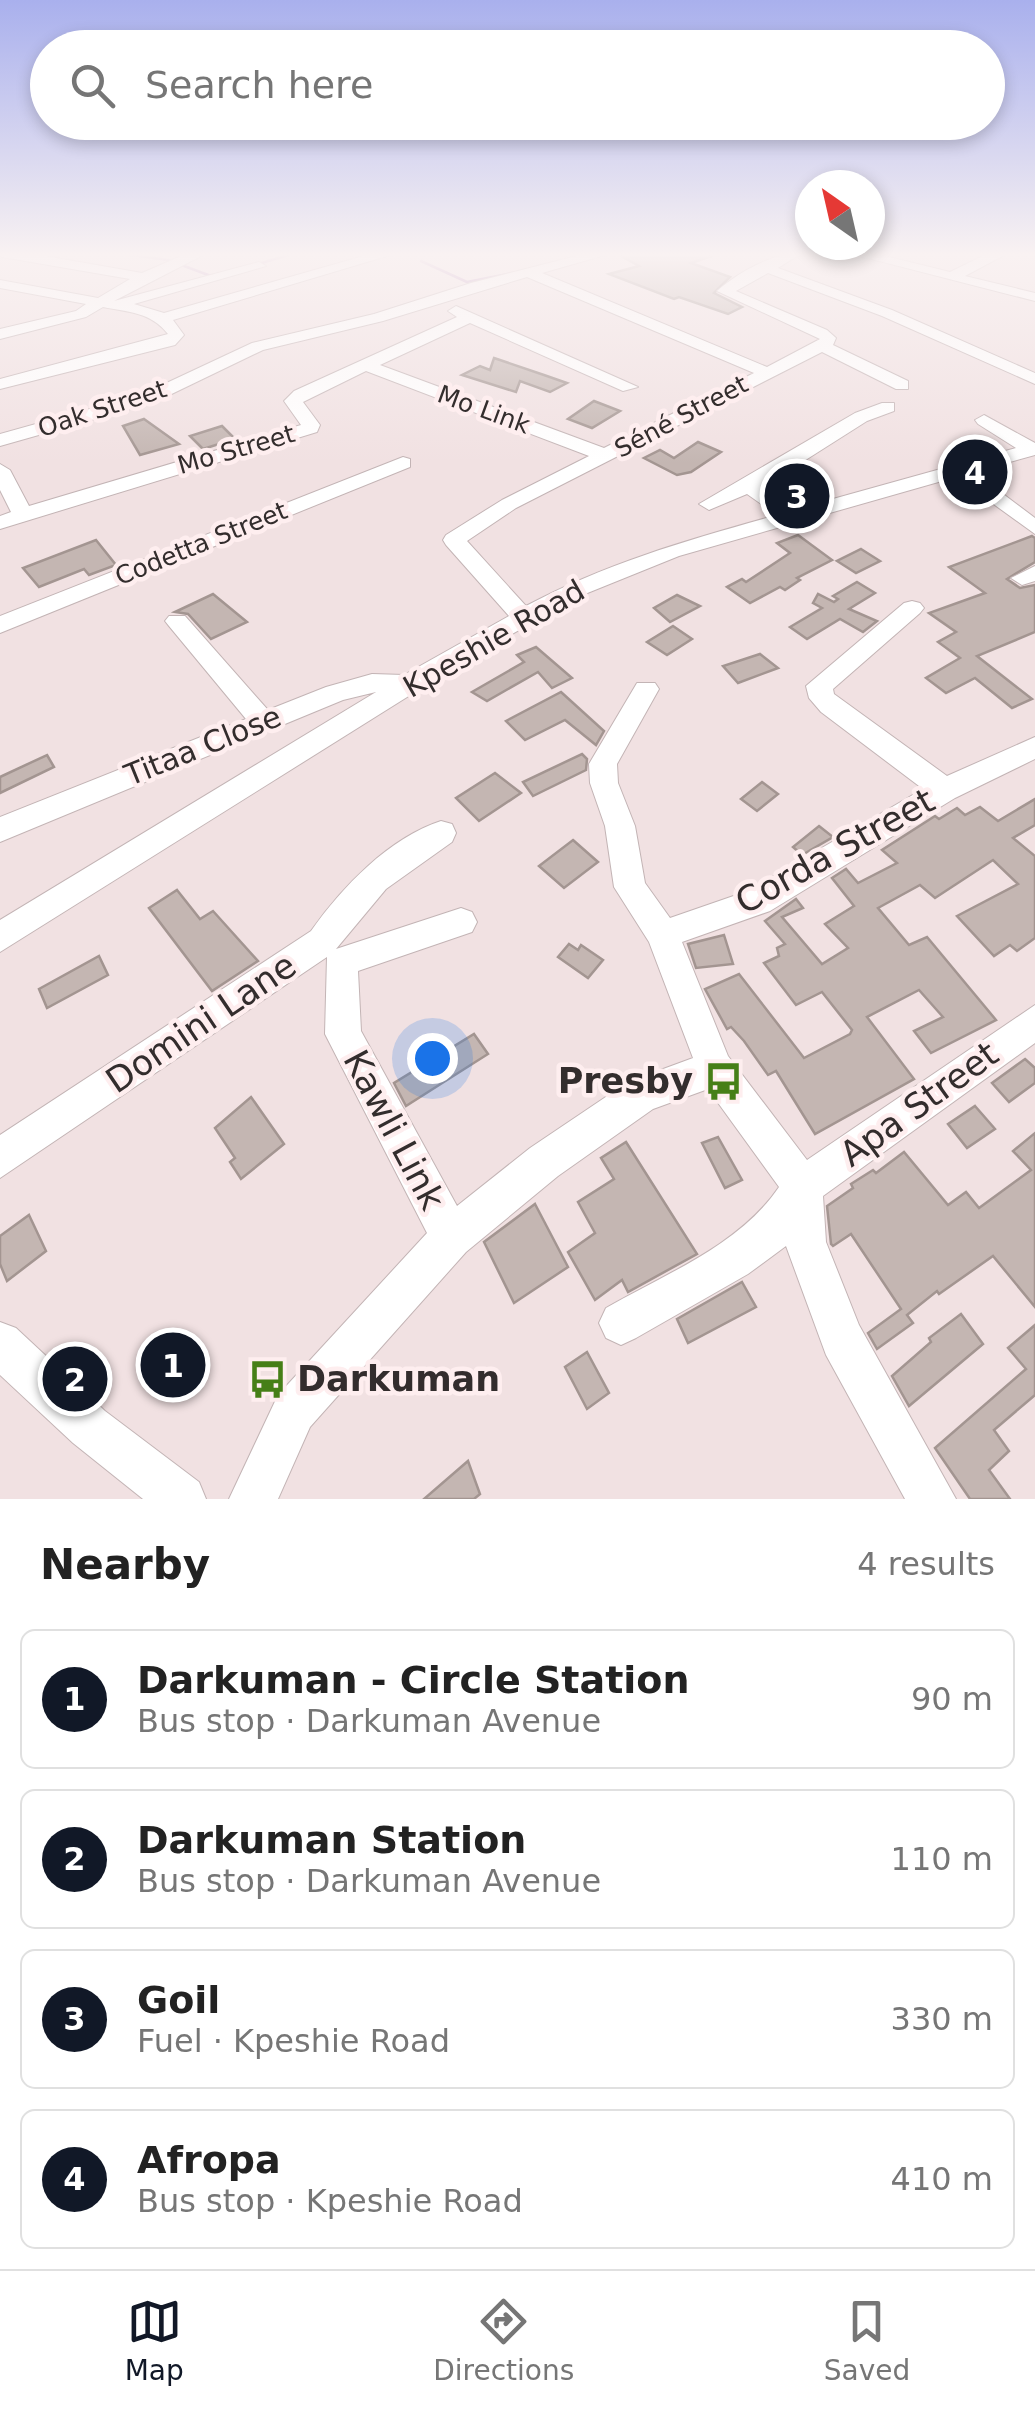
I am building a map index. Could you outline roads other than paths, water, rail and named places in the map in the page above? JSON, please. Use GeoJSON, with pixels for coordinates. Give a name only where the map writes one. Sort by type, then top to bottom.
{"type":"FeatureCollection","features":[{"type":"Feature","properties":{"kind":"street"},"geometry":{"type":"LineString","coordinates":[[16,323],[37,327]]}},
{"type":"Feature","properties":{"kind":"street"},"geometry":{"type":"LineString","coordinates":[[0,334],[53,323]]}},
{"type":"Feature","properties":{"kind":"street"},"geometry":{"type":"LineString","coordinates":[[0,384],[169,342],[176,334],[167,323]]}},
{"type":"Feature","properties":{"kind":"street","name":"Oak Street"},"geometry":{"type":"LineString","coordinates":[[0,440],[149,398],[258,346],[357,323]]}},
{"type":"Feature","properties":{"kind":"street","name":"Mo Street"},"geometry":{"type":"LineString","coordinates":[[0,523],[310,428],[312,424],[293,401],[363,364],[456,323]]}},
{"type":"Feature","properties":{"kind":"street"},"geometry":{"type":"LineString","coordinates":[[484,323],[629,387]]}},
{"type":"Feature","properties":{"kind":"street"},"geometry":{"type":"LineString","coordinates":[[649,323],[766,372]]}},
{"type":"Feature","properties":{"kind":"street"},"geometry":{"type":"LineString","coordinates":[[795,323],[828,340],[822,346],[902,385]]}},
{"type":"Feature","properties":{"kind":"street"},"geometry":{"type":"LineString","coordinates":[[909,323],[1035,379]]}},
{"type":"Feature","properties":{"kind":"street","name":"Séné Street"},"geometry":{"type":"LineString","coordinates":[[524,618],[454,540],[493,512],[604,455],[623,450],[822,346]]}},
{"type":"Feature","properties":{"kind":"street","name":"Mo Link"},"geometry":{"type":"LineString","coordinates":[[363,364],[604,455]]}},
{"type":"Feature","properties":{"kind":"street"},"geometry":{"type":"LineString","coordinates":[[709,504],[753,483],[861,417],[888,407]]}},
{"type":"Feature","properties":{"kind":"street"},"geometry":{"type":"LineString","coordinates":[[984,420],[1033,449]]}},
{"type":"Feature","properties":{"kind":"street","name":"Kpeshie Road"},"geometry":{"type":"LineString","coordinates":[[0,937],[524,618],[641,562],[1033,449]]}},
{"type":"Feature","properties":{"kind":"street","name":"Codetta Street"},"geometry":{"type":"LineString","coordinates":[[0,625],[403,462]]}},
{"type":"Feature","properties":{"kind":"street"},"geometry":{"type":"LineString","coordinates":[[0,470],[22,514]]}},
{"type":"Feature","properties":{"kind":"street"},"geometry":{"type":"LineString","coordinates":[[958,470],[1035,528]]}},
{"type":"Feature","properties":{"kind":"street"},"geometry":{"type":"LineString","coordinates":[[753,483],[753,489],[793,516]]}},
{"type":"Feature","properties":{"kind":"street"},"geometry":{"type":"LineString","coordinates":[[912,608],[818,686],[818,691],[830,705],[945,790]]}},
{"type":"Feature","properties":{"kind":"street"},"geometry":{"type":"LineString","coordinates":[[178,621],[262,720]]}},
{"type":"Feature","properties":{"kind":"street","name":"Titaa Close"},"geometry":{"type":"LineString","coordinates":[[0,830],[262,720],[372,683],[412,684]]}},
{"type":"Feature","properties":{"kind":"street"},"geometry":{"type":"LineString","coordinates":[[646,689],[603,764],[604,783],[620,826],[630,886],[663,935],[715,1068],[803,1187],[806,1242],[842,1339],[932,1499]]}},
{"type":"Feature","properties":{"kind":"street","name":"Corda Street"},"geometry":{"type":"LineString","coordinates":[[663,935],[759,901],[945,790],[1035,747]]}},
{"type":"Feature","properties":{"kind":"street"},"geometry":{"type":"LineString","coordinates":[[332,952],[348,902],[376,877],[441,832]]}},
{"type":"Feature","properties":{"kind":"street","name":"Domini Lane"},"geometry":{"type":"LineString","coordinates":[[0,1158],[332,952],[461,922]]}},
{"type":"Feature","properties":{"kind":"street","name":"Kawli Link"},"geometry":{"type":"LineString","coordinates":[[332,952],[343,1034],[451,1237]]}},
{"type":"Feature","properties":{"kind":"street","name":"Apa Street"},"geometry":{"type":"LineString","coordinates":[[803,1187],[1035,1022]]}},
{"type":"Feature","properties":{"kind":"street"},"geometry":{"type":"LineString","coordinates":[[253,1499],[294,1411],[451,1237],[512,1186],[641,1095],[715,1068]]}},
{"type":"Feature","properties":{"kind":"street"},"geometry":{"type":"LineString","coordinates":[[621,1323],[734,1259],[776,1228],[803,1187]]}},
{"type":"Feature","properties":{"kind":"street"},"geometry":{"type":"LineString","coordinates":[[0,1344],[88,1427],[182,1499]]}},
{"type":"Feature","properties":{"kind":"place","name":"Afropa"},"geometry":{"type":"Point","coordinates":[975,472]}},
{"type":"Feature","properties":{"kind":"place","name":"Goil"},"geometry":{"type":"Point","coordinates":[797,496]}},
{"type":"Feature","properties":{"kind":"place","name":"Presby"},"geometry":{"type":"Point","coordinates":[723,1081]}},
{"type":"Feature","properties":{"kind":"place","name":"Darkuman - Circle Station"},"geometry":{"type":"Point","coordinates":[173,1365]}},
{"type":"Feature","properties":{"kind":"place","name":"Darkuman Station"},"geometry":{"type":"Point","coordinates":[75,1379]}},
{"type":"Feature","properties":{"kind":"place","name":"Darkuman"},"geometry":{"type":"Point","coordinates":[267,1379]}}]}
